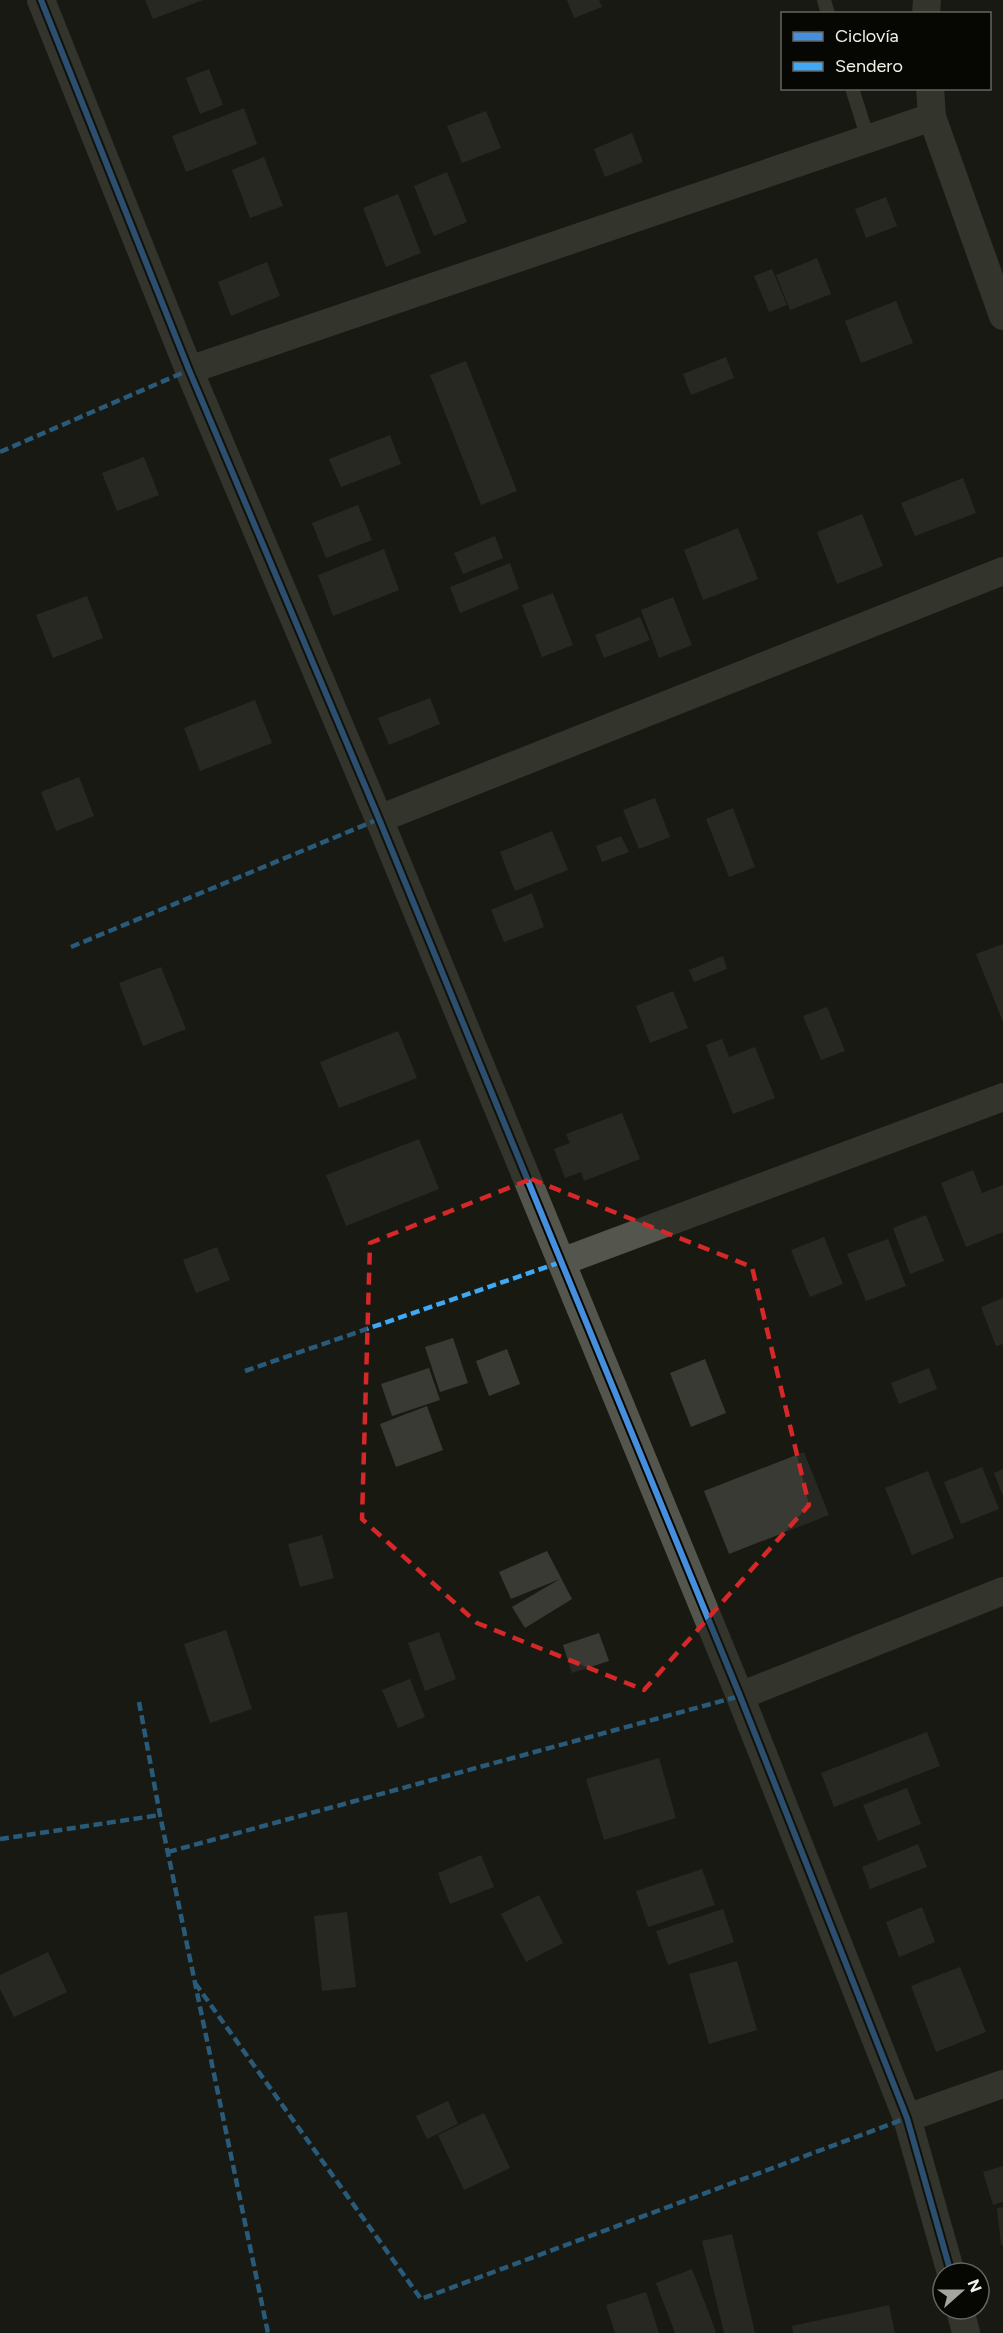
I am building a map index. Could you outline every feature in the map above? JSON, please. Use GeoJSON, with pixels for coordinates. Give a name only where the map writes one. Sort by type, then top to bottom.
{"type":"FeatureCollection","features":[{"type":"Feature","properties":{"kind":"street"},"geometry":{"type":"LineString","coordinates":[[41,0],[189,370],[379,819],[740,1696],[907,2118],[948,2261]]}},
{"type":"Feature","properties":{"kind":"street"},"geometry":{"type":"LineString","coordinates":[[930,90],[932,117],[1003,316]]}},
{"type":"Feature","properties":{"kind":"street"},"geometry":{"type":"LineString","coordinates":[[189,370],[932,117]]}},
{"type":"Feature","properties":{"kind":"street"},"geometry":{"type":"LineString","coordinates":[[379,819],[1003,571]]}},
{"type":"Feature","properties":{"kind":"street"},"geometry":{"type":"LineString","coordinates":[[561,1262],[1003,1097]]}},
{"type":"Feature","properties":{"kind":"street"},"geometry":{"type":"LineString","coordinates":[[740,1696],[1003,1591]]}},
{"type":"Feature","properties":{"kind":"street"},"geometry":{"type":"LineString","coordinates":[[907,2118],[1003,2084]]}},
{"type":"Feature","properties":{"kind":"lane"},"geometry":{"type":"LineString","coordinates":[[853,90],[868,139]]}},
{"type":"Feature","properties":{"kind":"highlighted area"},"geometry":{"type":"Polygon","coordinates":[[[531,1179],[752,1267],[809,1505],[644,1690],[477,1623],[362,1519],[370,1243],[531,1179]]]}},
{"type":"Feature","properties":{"kind":"building"},"geometry":{"type":"Polygon","coordinates":[[[145,0],[203,0],[153,19],[145,0]]]}},
{"type":"Feature","properties":{"kind":"building"},"geometry":{"type":"Polygon","coordinates":[[[567,0],[599,0],[602,7],[574,18],[567,0]]]}},
{"type":"Feature","properties":{"kind":"building"},"geometry":{"type":"Polygon","coordinates":[[[209,69],[223,105],[200,114],[186,78],[209,69]]]}},
{"type":"Feature","properties":{"kind":"building"},"geometry":{"type":"Polygon","coordinates":[[[244,108],[257,144],[186,172],[172,136],[244,108]]]}},
{"type":"Feature","properties":{"kind":"building"},"geometry":{"type":"Polygon","coordinates":[[[486,111],[501,148],[462,163],[447,126],[486,111]]]}},
{"type":"Feature","properties":{"kind":"building"},"geometry":{"type":"Polygon","coordinates":[[[632,133],[643,162],[605,177],[594,149],[632,133]]]}},
{"type":"Feature","properties":{"kind":"building"},"geometry":{"type":"Polygon","coordinates":[[[264,157],[283,206],[250,218],[232,170],[264,157]]]}},
{"type":"Feature","properties":{"kind":"building"},"geometry":{"type":"Polygon","coordinates":[[[447,172],[467,222],[434,236],[414,186],[447,172]]]}},
{"type":"Feature","properties":{"kind":"building"},"geometry":{"type":"Polygon","coordinates":[[[398,194],[421,253],[386,267],[363,208],[398,194]]]}},
{"type":"Feature","properties":{"kind":"building"},"geometry":{"type":"Polygon","coordinates":[[[886,197],[897,226],[866,238],[855,209],[886,197]]]}},
{"type":"Feature","properties":{"kind":"building"},"geometry":{"type":"Polygon","coordinates":[[[817,258],[831,294],[790,310],[776,275],[817,258]]]}},
{"type":"Feature","properties":{"kind":"building"},"geometry":{"type":"Polygon","coordinates":[[[267,262],[280,296],[231,316],[218,282],[267,262]]]}},
{"type":"Feature","properties":{"kind":"building"},"geometry":{"type":"Polygon","coordinates":[[[772,269],[787,305],[769,312],[754,276],[772,269]]]}},
{"type":"Feature","properties":{"kind":"building"},"geometry":{"type":"Polygon","coordinates":[[[896,301],[913,343],[861,363],[845,321],[896,301]]]}},
{"type":"Feature","properties":{"kind":"building"},"geometry":{"type":"Polygon","coordinates":[[[726,357],[734,378],[691,395],[683,374],[726,357]]]}},
{"type":"Feature","properties":{"kind":"building"},"geometry":{"type":"Polygon","coordinates":[[[466,361],[517,491],[481,505],[430,375],[466,361]]]}},
{"type":"Feature","properties":{"kind":"building"},"geometry":{"type":"Polygon","coordinates":[[[390,435],[401,464],[341,487],[329,459],[390,435]]]}},
{"type":"Feature","properties":{"kind":"building"},"geometry":{"type":"Polygon","coordinates":[[[144,457],[159,495],[117,511],[102,473],[144,457]]]}},
{"type":"Feature","properties":{"kind":"building"},"geometry":{"type":"Polygon","coordinates":[[[963,478],[976,513],[915,536],[901,503],[963,478]]]}},
{"type":"Feature","properties":{"kind":"building"},"geometry":{"type":"Polygon","coordinates":[[[358,505],[372,540],[326,558],[312,523],[358,505]]]}},
{"type":"Feature","properties":{"kind":"building"},"geometry":{"type":"Polygon","coordinates":[[[862,514],[883,566],[837,584],[817,532],[862,514]]]}},
{"type":"Feature","properties":{"kind":"building"},"geometry":{"type":"Polygon","coordinates":[[[738,528],[758,579],[703,600],[684,550],[738,528]]]}},
{"type":"Feature","properties":{"kind":"building"},"geometry":{"type":"Polygon","coordinates":[[[495,536],[503,558],[463,574],[454,553],[495,536]]]}},
{"type":"Feature","properties":{"kind":"building"},"geometry":{"type":"Polygon","coordinates":[[[384,549],[399,590],[333,616],[318,575],[384,549]]]}},
{"type":"Feature","properties":{"kind":"building"},"geometry":{"type":"Polygon","coordinates":[[[510,563],[519,589],[460,613],[450,587],[510,563]]]}},
{"type":"Feature","properties":{"kind":"building"},"geometry":{"type":"Polygon","coordinates":[[[553,593],[573,645],[542,657],[522,605],[553,593]]]}},
{"type":"Feature","properties":{"kind":"building"},"geometry":{"type":"Polygon","coordinates":[[[87,596],[103,638],[53,658],[36,615],[87,596]]]}},
{"type":"Feature","properties":{"kind":"building"},"geometry":{"type":"Polygon","coordinates":[[[673,597],[692,645],[659,658],[641,610],[673,597]]]}},
{"type":"Feature","properties":{"kind":"building"},"geometry":{"type":"Polygon","coordinates":[[[640,617],[650,640],[604,658],[595,635],[640,617]]]}},
{"type":"Feature","properties":{"kind":"building"},"geometry":{"type":"Polygon","coordinates":[[[430,698],[440,724],[389,745],[378,718],[430,698]]]}},
{"type":"Feature","properties":{"kind":"building"},"geometry":{"type":"Polygon","coordinates":[[[255,700],[272,743],[200,771],[184,728],[255,700]]]}},
{"type":"Feature","properties":{"kind":"building"},"geometry":{"type":"Polygon","coordinates":[[[79,777],[94,816],[56,831],[41,792],[79,777]]]}},
{"type":"Feature","properties":{"kind":"building"},"geometry":{"type":"Polygon","coordinates":[[[655,798],[670,837],[639,849],[623,810],[655,798]]]}},
{"type":"Feature","properties":{"kind":"building"},"geometry":{"type":"Polygon","coordinates":[[[733,808],[755,867],[729,877],[706,819],[733,808]]]}},
{"type":"Feature","properties":{"kind":"building"},"geometry":{"type":"Polygon","coordinates":[[[552,831],[568,870],[515,891],[500,852],[552,831]]]}},
{"type":"Feature","properties":{"kind":"building"},"geometry":{"type":"Polygon","coordinates":[[[621,836],[629,852],[602,862],[596,846],[621,836]]]}},
{"type":"Feature","properties":{"kind":"building"},"geometry":{"type":"Polygon","coordinates":[[[532,893],[544,927],[504,942],[491,910],[532,893]]]}},
{"type":"Feature","properties":{"kind":"building"},"geometry":{"type":"Polygon","coordinates":[[[1003,944],[1003,1022],[976,954],[1003,944]]]}},
{"type":"Feature","properties":{"kind":"building"},"geometry":{"type":"Polygon","coordinates":[[[723,956],[727,969],[694,982],[689,970],[723,956]]]}},
{"type":"Feature","properties":{"kind":"building"},"geometry":{"type":"Polygon","coordinates":[[[161,967],[186,1029],[143,1046],[119,983],[161,967]]]}},
{"type":"Feature","properties":{"kind":"building"},"geometry":{"type":"Polygon","coordinates":[[[673,991],[688,1028],[650,1043],[636,1006],[673,991]]]}},
{"type":"Feature","properties":{"kind":"building"},"geometry":{"type":"Polygon","coordinates":[[[827,1007],[845,1051],[821,1060],[803,1016],[827,1007]]]}},
{"type":"Feature","properties":{"kind":"building"},"geometry":{"type":"Polygon","coordinates":[[[398,1031],[417,1078],[339,1108],[320,1062],[398,1031]]]}},
{"type":"Feature","properties":{"kind":"building"},"geometry":{"type":"Polygon","coordinates":[[[722,1039],[729,1057],[755,1047],[775,1098],[733,1114],[706,1045],[722,1039]]]}},
{"type":"Feature","properties":{"kind":"building"},"geometry":{"type":"Polygon","coordinates":[[[622,1113],[640,1159],[584,1181],[581,1172],[565,1178],[554,1149],[570,1143],[566,1134],[622,1113]]]}},
{"type":"Feature","properties":{"kind":"building"},"geometry":{"type":"Polygon","coordinates":[[[419,1139],[439,1189],[346,1226],[326,1175],[419,1139]]]}},
{"type":"Feature","properties":{"kind":"building"},"geometry":{"type":"Polygon","coordinates":[[[973,1170],[982,1193],[1003,1185],[1003,1232],[966,1247],[941,1183],[973,1170]]]}},
{"type":"Feature","properties":{"kind":"building"},"geometry":{"type":"Polygon","coordinates":[[[926,1215],[944,1261],[910,1274],[893,1228],[926,1215]]]}},
{"type":"Feature","properties":{"kind":"building"},"geometry":{"type":"Polygon","coordinates":[[[824,1237],[843,1284],[810,1297],[791,1250],[824,1237]]]}},
{"type":"Feature","properties":{"kind":"building"},"geometry":{"type":"Polygon","coordinates":[[[888,1239],[906,1286],[866,1301],[847,1254],[888,1239]]]}},
{"type":"Feature","properties":{"kind":"building"},"geometry":{"type":"Polygon","coordinates":[[[217,1247],[230,1280],[196,1293],[183,1260],[217,1247]]]}},
{"type":"Feature","properties":{"kind":"building"},"geometry":{"type":"Polygon","coordinates":[[[1003,1298],[1003,1344],[996,1346],[981,1307],[1003,1298]]]}},
{"type":"Feature","properties":{"kind":"building"},"geometry":{"type":"Polygon","coordinates":[[[453,1338],[468,1383],[440,1392],[425,1347],[453,1338]]]}},
{"type":"Feature","properties":{"kind":"building"},"geometry":{"type":"Polygon","coordinates":[[[507,1349],[520,1384],[489,1396],[476,1361],[507,1349]]]}},
{"type":"Feature","properties":{"kind":"building"},"geometry":{"type":"Polygon","coordinates":[[[705,1359],[726,1413],[691,1427],[670,1373],[705,1359]]]}},
{"type":"Feature","properties":{"kind":"building"},"geometry":{"type":"Polygon","coordinates":[[[429,1368],[440,1400],[392,1416],[381,1384],[429,1368]]]}},
{"type":"Feature","properties":{"kind":"building"},"geometry":{"type":"Polygon","coordinates":[[[929,1368],[937,1389],[899,1404],[891,1383],[929,1368]]]}},
{"type":"Feature","properties":{"kind":"building"},"geometry":{"type":"Polygon","coordinates":[[[427,1406],[443,1450],[396,1467],[380,1424],[427,1406]]]}},
{"type":"Feature","properties":{"kind":"building"},"geometry":{"type":"Polygon","coordinates":[[[804,1452],[829,1515],[729,1554],[704,1491],[804,1452]]]}},
{"type":"Feature","properties":{"kind":"building"},"geometry":{"type":"Polygon","coordinates":[[[982,1467],[999,1509],[961,1524],[944,1482],[982,1467]]]}},
{"type":"Feature","properties":{"kind":"building"},"geometry":{"type":"Polygon","coordinates":[[[1003,1469],[1003,1496],[994,1473],[1003,1469]]]}},
{"type":"Feature","properties":{"kind":"building"},"geometry":{"type":"Polygon","coordinates":[[[928,1471],[954,1538],[912,1555],[885,1488],[928,1471]]]}},
{"type":"Feature","properties":{"kind":"building"},"geometry":{"type":"Polygon","coordinates":[[[322,1535],[334,1578],[300,1587],[288,1544],[322,1535]]]}},
{"type":"Feature","properties":{"kind":"building"},"geometry":{"type":"Polygon","coordinates":[[[547,1551],[572,1599],[525,1628],[512,1607],[560,1579],[511,1599],[499,1572],[547,1551]]]}},
{"type":"Feature","properties":{"kind":"building"},"geometry":{"type":"Polygon","coordinates":[[[226,1630],[252,1709],[210,1723],[184,1644],[226,1630]]]}},
{"type":"Feature","properties":{"kind":"building"},"geometry":{"type":"Polygon","coordinates":[[[439,1632],[456,1679],[425,1691],[408,1643],[439,1632]]]}},
{"type":"Feature","properties":{"kind":"building"},"geometry":{"type":"Polygon","coordinates":[[[599,1633],[609,1661],[572,1673],[563,1645],[599,1633]]]}},
{"type":"Feature","properties":{"kind":"building"},"geometry":{"type":"Polygon","coordinates":[[[410,1679],[425,1717],[398,1728],[382,1690],[410,1679]]]}},
{"type":"Feature","properties":{"kind":"building"},"geometry":{"type":"Polygon","coordinates":[[[927,1732],[940,1766],[834,1807],[821,1773],[927,1732]]]}},
{"type":"Feature","properties":{"kind":"building"},"geometry":{"type":"Polygon","coordinates":[[[659,1758],[676,1818],[604,1840],[586,1779],[659,1758]]]}},
{"type":"Feature","properties":{"kind":"building"},"geometry":{"type":"Polygon","coordinates":[[[907,1788],[921,1824],[878,1841],[863,1805],[907,1788]]]}},
{"type":"Feature","properties":{"kind":"building"},"geometry":{"type":"Polygon","coordinates":[[[918,1844],[927,1867],[870,1889],[862,1867],[918,1844]]]}},
{"type":"Feature","properties":{"kind":"building"},"geometry":{"type":"Polygon","coordinates":[[[481,1855],[494,1887],[450,1904],[438,1873],[481,1855]]]}},
{"type":"Feature","properties":{"kind":"building"},"geometry":{"type":"Polygon","coordinates":[[[702,1869],[715,1905],[648,1927],[636,1891],[702,1869]]]}},
{"type":"Feature","properties":{"kind":"building"},"geometry":{"type":"Polygon","coordinates":[[[539,1895],[563,1943],[526,1962],[501,1914],[539,1895]]]}},
{"type":"Feature","properties":{"kind":"building"},"geometry":{"type":"Polygon","coordinates":[[[922,1907],[935,1942],[899,1957],[886,1922],[922,1907]]]}},
{"type":"Feature","properties":{"kind":"building"},"geometry":{"type":"Polygon","coordinates":[[[723,1909],[734,1942],[668,1965],[656,1931],[723,1909]]]}},
{"type":"Feature","properties":{"kind":"building"},"geometry":{"type":"Polygon","coordinates":[[[347,1912],[356,1987],[322,1991],[314,1916],[347,1912]]]}},
{"type":"Feature","properties":{"kind":"building"},"geometry":{"type":"Polygon","coordinates":[[[48,1952],[67,1992],[14,2017],[0,1989],[0,1975],[48,1952]]]}},
{"type":"Feature","properties":{"kind":"building"},"geometry":{"type":"Polygon","coordinates":[[[737,1961],[757,2030],[709,2044],[689,1974],[737,1961]]]}},
{"type":"Feature","properties":{"kind":"building"},"geometry":{"type":"Polygon","coordinates":[[[960,1967],[986,2032],[936,2052],[911,1986],[960,1967]]]}},
{"type":"Feature","properties":{"kind":"building"},"geometry":{"type":"Polygon","coordinates":[[[448,2101],[458,2124],[427,2139],[416,2116],[448,2101]]]}},
{"type":"Feature","properties":{"kind":"building"},"geometry":{"type":"Polygon","coordinates":[[[484,2113],[510,2168],[464,2190],[438,2135],[484,2113]]]}},
{"type":"Feature","properties":{"kind":"building"},"geometry":{"type":"Polygon","coordinates":[[[1003,2166],[1003,2202],[993,2205],[983,2172],[1003,2166]]]}},
{"type":"Feature","properties":{"kind":"building"},"geometry":{"type":"Polygon","coordinates":[[[1003,2207],[1003,2245],[1001,2245],[997,2208],[1003,2207]]]}},
{"type":"Feature","properties":{"kind":"building"},"geometry":{"type":"Polygon","coordinates":[[[732,2234],[755,2333],[724,2333],[702,2241],[732,2234]]]}},
{"type":"Feature","properties":{"kind":"building"},"geometry":{"type":"Polygon","coordinates":[[[692,2269],[716,2332],[714,2333],[675,2333],[656,2283],[692,2269]]]}},
{"type":"Feature","properties":{"kind":"building"},"geometry":{"type":"Polygon","coordinates":[[[646,2292],[659,2333],[615,2333],[606,2305],[646,2292]]]}},
{"type":"Feature","properties":{"kind":"building"},"geometry":{"type":"Polygon","coordinates":[[[889,2305],[895,2333],[793,2333],[792,2326],[889,2305]]]}},
{"type":"Feature","properties":{"kind":"marked path"},"geometry":{"type":"LineString","coordinates":[[0,452],[189,370]]}},
{"type":"Feature","properties":{"kind":"marked path"},"geometry":{"type":"LineString","coordinates":[[71,947],[379,819]]}},
{"type":"Feature","properties":{"kind":"marked path"},"geometry":{"type":"LineString","coordinates":[[245,1371],[561,1262]]}},
{"type":"Feature","properties":{"kind":"marked path"},"geometry":{"type":"LineString","coordinates":[[168,1852],[740,1696]]}},
{"type":"Feature","properties":{"kind":"marked path"},"geometry":{"type":"LineString","coordinates":[[139,1702],[160,1815],[268,2333]]}},
{"type":"Feature","properties":{"kind":"marked path"},"geometry":{"type":"LineString","coordinates":[[0,1839],[160,1815]]}},
{"type":"Feature","properties":{"kind":"marked path"},"geometry":{"type":"LineString","coordinates":[[195,1983],[421,2299],[907,2118]]}},
{"type":"Feature","properties":{"kind":"cycle path"},"geometry":{"type":"LineString","coordinates":[[41,0],[189,370],[379,819],[740,1696],[907,2118],[948,2261]]}}]}
